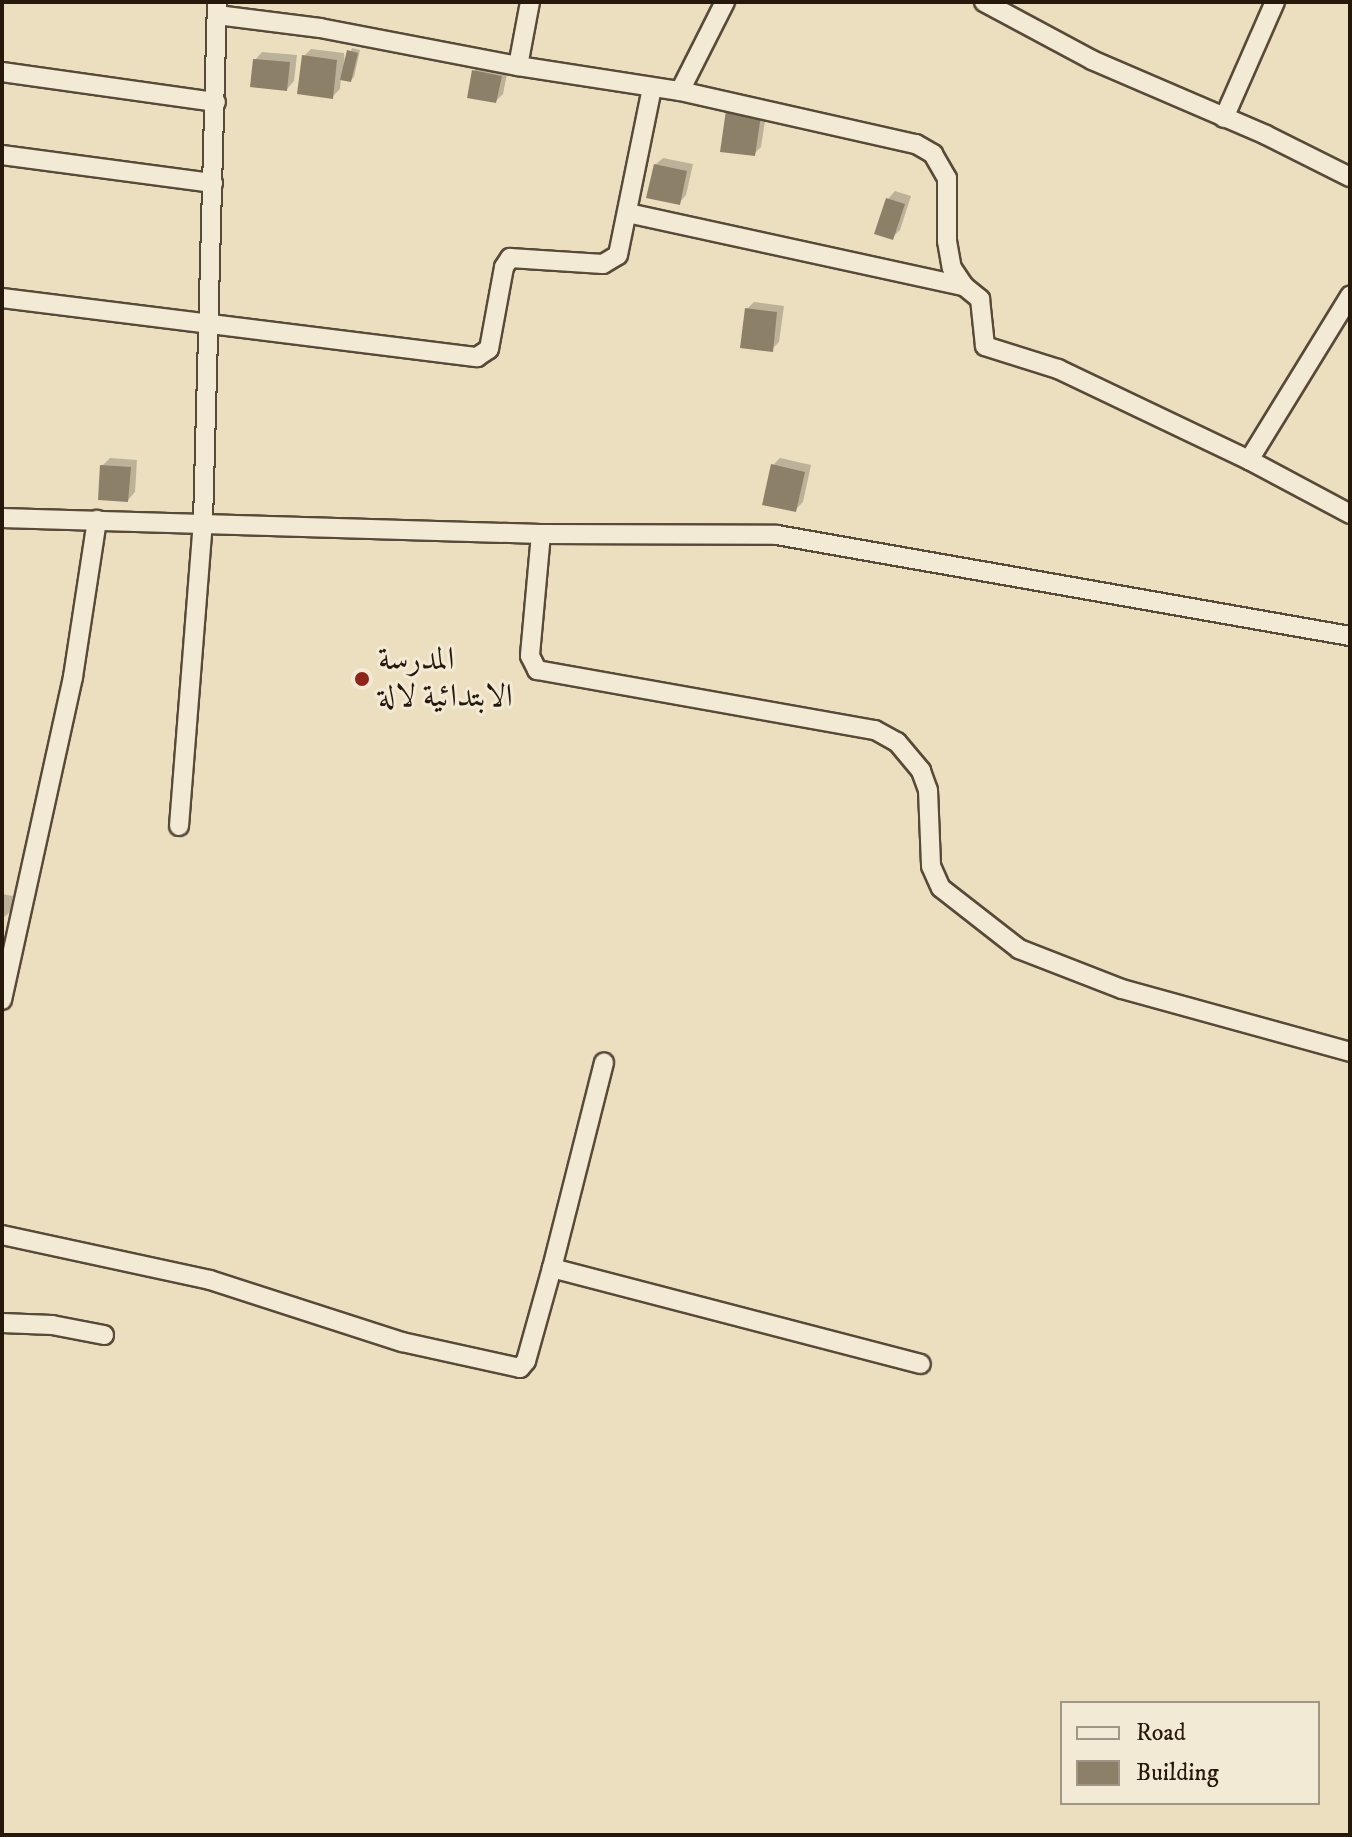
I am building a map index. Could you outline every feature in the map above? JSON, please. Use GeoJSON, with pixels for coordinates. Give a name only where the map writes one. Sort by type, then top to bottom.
{"type":"FeatureCollection","features":[{"type":"Feature","properties":{"kind":"street"},"geometry":{"type":"LineString","coordinates":[[518,66],[530,2]]}},
{"type":"Feature","properties":{"kind":"street"},"geometry":{"type":"LineString","coordinates":[[680,91],[725,2]]}},
{"type":"Feature","properties":{"kind":"street"},"geometry":{"type":"LineString","coordinates":[[984,2],[1092,60],[1350,177]]}},
{"type":"Feature","properties":{"kind":"street"},"geometry":{"type":"LineString","coordinates":[[1224,118],[1275,2]]}},
{"type":"Feature","properties":{"kind":"street"},"geometry":{"type":"LineString","coordinates":[[179,826],[203,522],[217,8],[518,66],[749,103],[925,148],[947,178],[950,260],[964,286],[980,299],[985,346],[1058,369],[1249,460],[1350,514]]}},
{"type":"Feature","properties":{"kind":"street"},"geometry":{"type":"LineString","coordinates":[[2,72],[216,102]]}},
{"type":"Feature","properties":{"kind":"street"},"geometry":{"type":"LineString","coordinates":[[2,298],[477,357],[489,349],[507,261],[517,257],[609,263],[618,255],[652,88]]}},
{"type":"Feature","properties":{"kind":"street"},"geometry":{"type":"LineString","coordinates":[[2,155],[213,183]]}},
{"type":"Feature","properties":{"kind":"street"},"geometry":{"type":"LineString","coordinates":[[628,213],[964,286]]}},
{"type":"Feature","properties":{"kind":"street"},"geometry":{"type":"LineString","coordinates":[[1249,460],[1350,296]]}},
{"type":"Feature","properties":{"kind":"street"},"geometry":{"type":"LineString","coordinates":[[2,518],[541,534],[777,535],[1350,636]]}},
{"type":"Feature","properties":{"kind":"street"},"geometry":{"type":"LineString","coordinates":[[2,1000],[73,677],[97,520]]}},
{"type":"Feature","properties":{"kind":"street"},"geometry":{"type":"LineString","coordinates":[[541,534],[530,656],[537,670],[875,730],[897,742],[921,771],[928,790],[931,866],[941,888],[1019,949],[1122,989],[1350,1052]]}},
{"type":"Feature","properties":{"kind":"street"},"geometry":{"type":"LineString","coordinates":[[2,1235],[210,1280],[402,1342],[515,1369],[526,1361],[604,1062]]}},
{"type":"Feature","properties":{"kind":"street"},"geometry":{"type":"LineString","coordinates":[[552,1268],[921,1364]]}},
{"type":"Feature","properties":{"kind":"street"},"geometry":{"type":"LineString","coordinates":[[2,1323],[52,1325],[104,1335]]}},
{"type":"Feature","properties":{"kind":"building"},"geometry":{"type":"Polygon","coordinates":[[[347,50],[358,53],[351,82],[340,80],[347,50]]]}},
{"type":"Feature","properties":{"kind":"building"},"geometry":{"type":"Polygon","coordinates":[[[302,55],[337,60],[333,99],[297,94],[302,55]]]}},
{"type":"Feature","properties":{"kind":"building"},"geometry":{"type":"Polygon","coordinates":[[[253,59],[290,62],[287,91],[250,87],[253,59]]]}},
{"type":"Feature","properties":{"kind":"building"},"geometry":{"type":"Polygon","coordinates":[[[472,70],[502,76],[496,103],[467,98],[472,70]]]}},
{"type":"Feature","properties":{"kind":"building"},"geometry":{"type":"Polygon","coordinates":[[[726,110],[761,115],[755,156],[720,152],[726,110]]]}},
{"type":"Feature","properties":{"kind":"building"},"geometry":{"type":"Polygon","coordinates":[[[654,164],[687,171],[680,205],[646,198],[654,164]]]}},
{"type":"Feature","properties":{"kind":"building"},"geometry":{"type":"Polygon","coordinates":[[[886,198],[905,204],[893,240],[874,234],[886,198]]]}},
{"type":"Feature","properties":{"kind":"building"},"geometry":{"type":"Polygon","coordinates":[[[745,308],[777,312],[773,352],[740,348],[745,308]]]}},
{"type":"Feature","properties":{"kind":"building"},"geometry":{"type":"Polygon","coordinates":[[[771,464],[805,472],[796,512],[762,505],[771,464]]]}},
{"type":"Feature","properties":{"kind":"building"},"geometry":{"type":"Polygon","coordinates":[[[100,465],[131,467],[128,502],[98,500],[100,465]]]}},
{"type":"Feature","properties":{"kind":"place","name":"المدرسة الابتدائية لالة"},"geometry":{"type":"Point","coordinates":[362,679]}}]}
